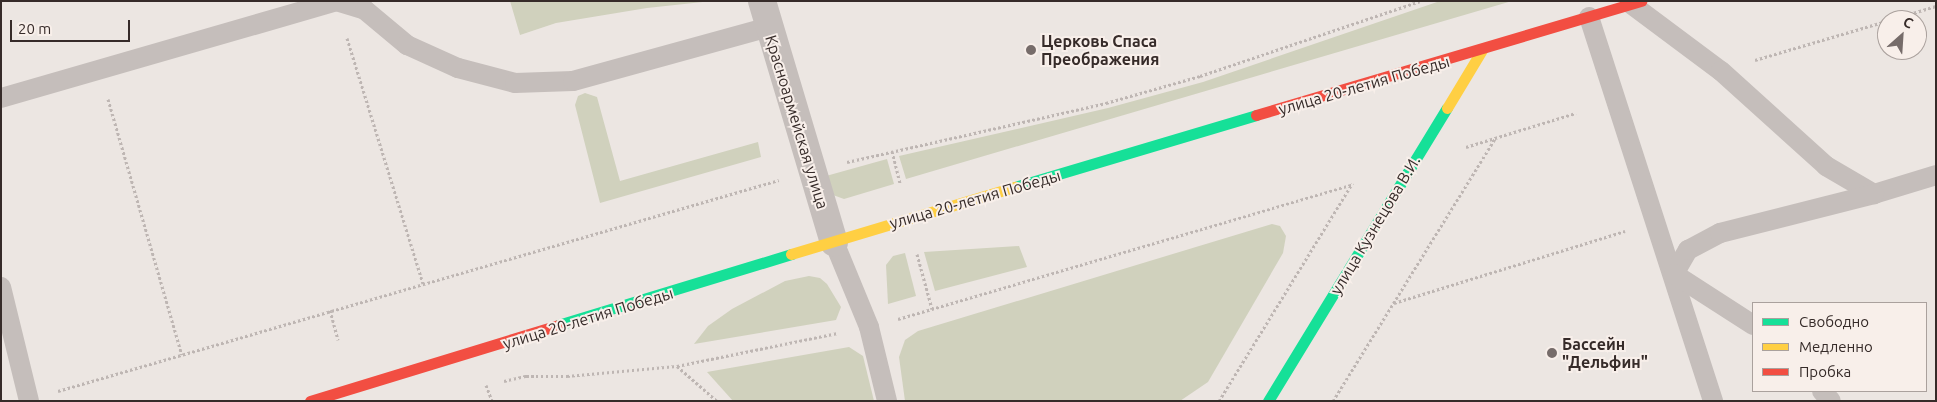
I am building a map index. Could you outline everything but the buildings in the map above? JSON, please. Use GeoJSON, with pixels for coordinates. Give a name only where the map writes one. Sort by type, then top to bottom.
{"type":"FeatureCollection","features":[{"type":"Feature","properties":{"kind":"street","name":"Красноармейская улица"},"geometry":{"type":"LineString","coordinates":[[762,1],[811,171],[834,242]]}},
{"type":"Feature","properties":{"kind":"street","name":"улица 20-летия Победы"},"geometry":{"type":"LineString","coordinates":[[310,401],[834,242],[1482,50],[1634,2]]}},
{"type":"Feature","properties":{"kind":"street","name":"улица Кузнецова В.И."},"geometry":{"type":"LineString","coordinates":[[1268,401],[1482,50]]}},
{"type":"Feature","properties":{"kind":"lane"},"geometry":{"type":"LineString","coordinates":[[1,98],[336,1],[365,10],[407,45],[458,68],[515,83],[573,81],[769,27]]}},
{"type":"Feature","properties":{"kind":"lane"},"geometry":{"type":"LineString","coordinates":[[1634,2],[1721,71],[1826,166],[1874,194]]}},
{"type":"Feature","properties":{"kind":"lane"},"geometry":{"type":"LineString","coordinates":[[1590,17],[1674,274],[1713,401]]}},
{"type":"Feature","properties":{"kind":"lane"},"geometry":{"type":"LineString","coordinates":[[1674,274],[1688,250],[1720,233],[1874,194],[1936,175]]}},
{"type":"Feature","properties":{"kind":"lane"},"geometry":{"type":"LineString","coordinates":[[834,242],[869,327],[887,401]]}},
{"type":"Feature","properties":{"kind":"lane"},"geometry":{"type":"LineString","coordinates":[[1674,274],[1752,323]]}},
{"type":"Feature","properties":{"kind":"lane"},"geometry":{"type":"LineString","coordinates":[[1,287],[29,400]]}},
{"type":"Feature","properties":{"kind":"path"},"geometry":{"type":"LineString","coordinates":[[336,1],[423,284]]}},
{"type":"Feature","properties":{"kind":"path"},"geometry":{"type":"LineString","coordinates":[[29,400],[330,310],[811,171],[1106,103],[1200,76],[1420,1]]}},
{"type":"Feature","properties":{"kind":"path"},"geometry":{"type":"LineString","coordinates":[[1922,10],[1936,6]]}},
{"type":"Feature","properties":{"kind":"path"},"geometry":{"type":"LineString","coordinates":[[1751,62],[1877,23]]}},
{"type":"Feature","properties":{"kind":"path"},"geometry":{"type":"LineString","coordinates":[[100,69],[182,355]]}},
{"type":"Feature","properties":{"kind":"path"},"geometry":{"type":"LineString","coordinates":[[1465,147],[1576,113]]}},
{"type":"Feature","properties":{"kind":"path"},"geometry":{"type":"LineString","coordinates":[[1333,401],[1496,137]]}},
{"type":"Feature","properties":{"kind":"path"},"geometry":{"type":"LineString","coordinates":[[892,151],[900,185]]}},
{"type":"Feature","properties":{"kind":"path"},"geometry":{"type":"LineString","coordinates":[[1219,401],[1353,184]]}},
{"type":"Feature","properties":{"kind":"path"},"geometry":{"type":"LineString","coordinates":[[1394,303],[1656,222]]}},
{"type":"Feature","properties":{"kind":"path"},"geometry":{"type":"LineString","coordinates":[[917,254],[932,309]]}},
{"type":"Feature","properties":{"kind":"path"},"geometry":{"type":"LineString","coordinates":[[330,310],[338,340]]}},
{"type":"Feature","properties":{"kind":"path"},"geometry":{"type":"LineString","coordinates":[[677,366],[717,401]]}},
{"type":"Feature","properties":{"kind":"path"},"geometry":{"type":"LineString","coordinates":[[486,385],[492,401]]}},
{"type":"Feature","properties":{"kind":"green space"},"geometry":{"type":"Polygon","coordinates":[[[510,1],[712,1],[647,8],[556,23],[520,35],[510,1]]]}},
{"type":"Feature","properties":{"kind":"green space"},"geometry":{"type":"Polygon","coordinates":[[[1440,1],[1512,1],[906,179],[899,156],[1108,108],[1203,82],[1440,1]]]}},
{"type":"Feature","properties":{"kind":"green space"},"geometry":{"type":"Polygon","coordinates":[[[585,93],[597,97],[620,181],[758,142],[761,157],[600,203],[575,105],[578,96],[585,93]]]}},
{"type":"Feature","properties":{"kind":"green space"},"geometry":{"type":"Polygon","coordinates":[[[887,159],[894,184],[844,199],[833,195],[826,176],[887,159]]]}},
{"type":"Feature","properties":{"kind":"green space"},"geometry":{"type":"Polygon","coordinates":[[[1272,224],[1280,226],[1286,236],[1283,253],[1208,382],[1180,401],[905,401],[899,357],[905,340],[918,331],[1272,224]]]}},
{"type":"Feature","properties":{"kind":"green space"},"geometry":{"type":"Polygon","coordinates":[[[1019,246],[1027,267],[935,291],[924,252],[1019,246]]]}},
{"type":"Feature","properties":{"kind":"green space"},"geometry":{"type":"Polygon","coordinates":[[[905,253],[916,296],[888,304],[886,265],[893,256],[905,253]]]}},
{"type":"Feature","properties":{"kind":"green space"},"geometry":{"type":"Polygon","coordinates":[[[809,276],[820,278],[827,284],[841,307],[836,320],[694,344],[708,326],[732,309],[785,281],[809,276]]]}},
{"type":"Feature","properties":{"kind":"green space"},"geometry":{"type":"Polygon","coordinates":[[[849,347],[863,356],[874,401],[733,401],[707,372],[849,347]]]}},
{"type":"Feature","properties":{"kind":"traffic: fast"},"geometry":{"type":"LineString","coordinates":[[1268,401],[1447,108]]}},
{"type":"Feature","properties":{"kind":"traffic: fast"},"geometry":{"type":"LineString","coordinates":[[1015,187],[1256,115]]}},
{"type":"Feature","properties":{"kind":"traffic: fast"},"geometry":{"type":"LineString","coordinates":[[558,325],[791,254]]}},
{"type":"Feature","properties":{"kind":"traffic: slow"},"geometry":{"type":"LineString","coordinates":[[1447,108],[1482,50]]}},
{"type":"Feature","properties":{"kind":"traffic: slow"},"geometry":{"type":"LineString","coordinates":[[791,254],[1015,187]]}},
{"type":"Feature","properties":{"kind":"traffic: jam"},"geometry":{"type":"LineString","coordinates":[[1256,115],[1641,1]]}},
{"type":"Feature","properties":{"kind":"traffic: jam"},"geometry":{"type":"LineString","coordinates":[[310,401],[558,325]]}},
{"type":"Feature","properties":{"kind":"place","name":"Церковь Спаса Преображения"},"geometry":{"type":"Point","coordinates":[1031,50]}},
{"type":"Feature","properties":{"kind":"place","name":"Бассейн \"Дельфин\""},"geometry":{"type":"Point","coordinates":[1552,353]}}]}
